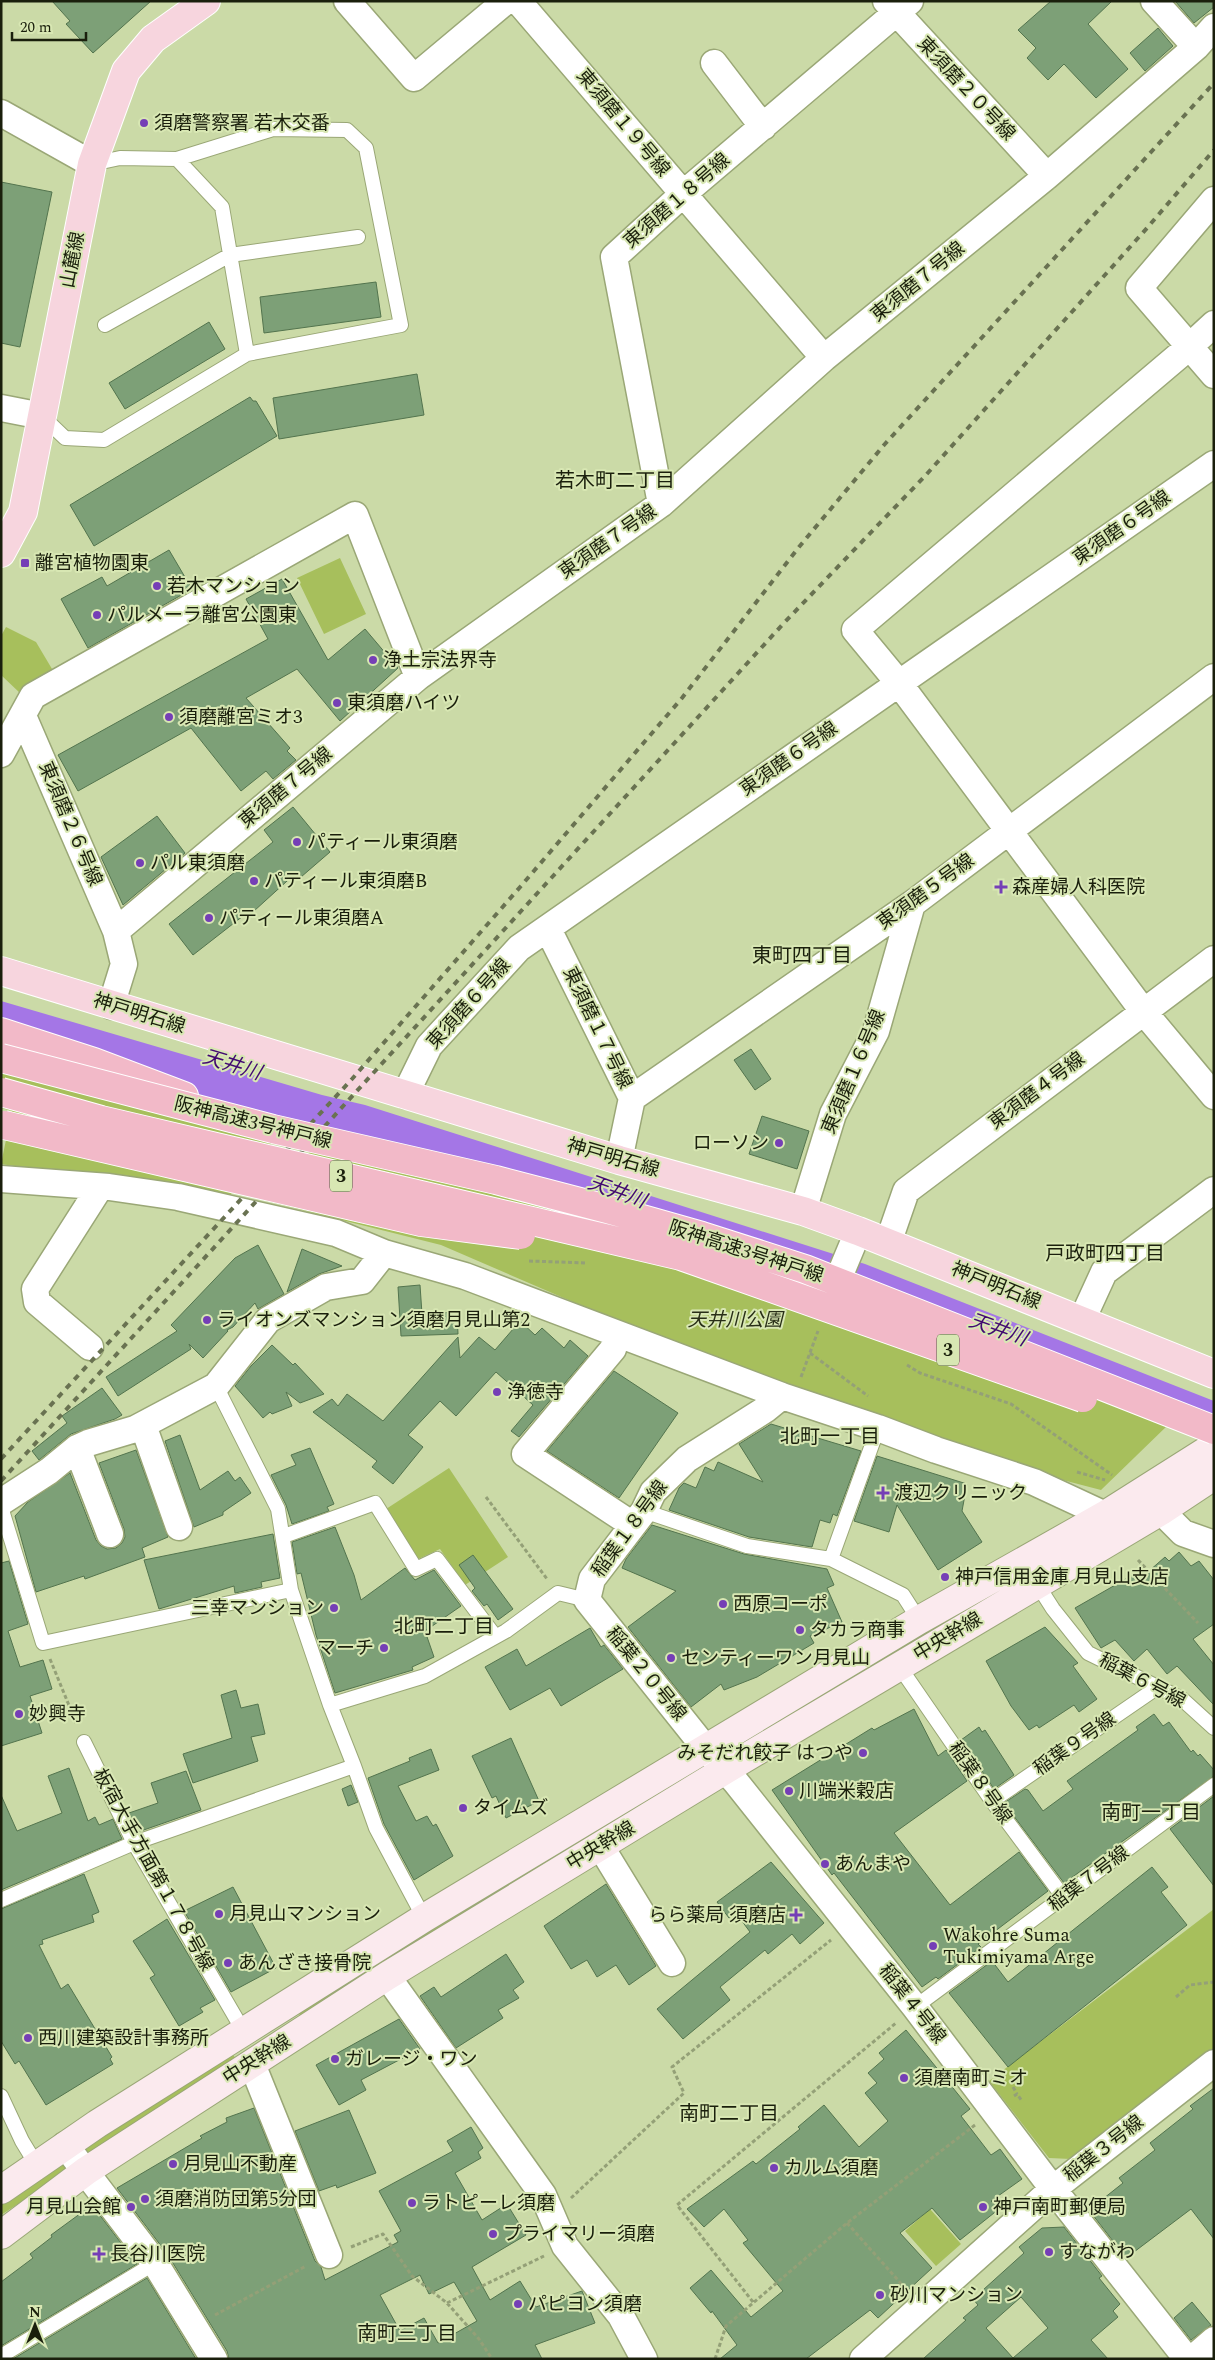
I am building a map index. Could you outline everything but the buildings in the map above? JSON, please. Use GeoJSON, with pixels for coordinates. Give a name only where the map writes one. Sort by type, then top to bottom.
{"type":"FeatureCollection","features":[{"type":"Feature","properties":{"kind":"highway"},"geometry":{"type":"LineString","coordinates":[[1,1032],[94,1062],[273,1129]]}},
{"type":"Feature","properties":{"kind":"highway","name":"阪神高速3号神戸線"},"geometry":{"type":"LineString","coordinates":[[1,1058],[273,1129],[496,1180],[607,1209],[796,1266],[1214,1430]]}},
{"type":"Feature","properties":{"kind":"highway","name":"阪神高速3号神戸線"},"geometry":{"type":"LineString","coordinates":[[1,1092],[110,1122],[681,1256],[1214,1446]]}},
{"type":"Feature","properties":{"kind":"highway"},"geometry":{"type":"LineString","coordinates":[[2,1125],[421,1222],[681,1256]]}},
{"type":"Feature","properties":{"kind":"main road","name":"山麓線"},"geometry":{"type":"LineString","coordinates":[[1,553],[23,512],[92,164],[126,71],[153,39],[206,1]]}},
{"type":"Feature","properties":{"kind":"main road","name":"神戸明石線"},"geometry":{"type":"LineString","coordinates":[[1,971],[619,1160],[802,1211],[888,1243],[1214,1374]]}},
{"type":"Feature","properties":{"kind":"street"},"geometry":{"type":"LineString","coordinates":[[347,1],[414,78],[506,1]]}},
{"type":"Feature","properties":{"kind":"street"},"geometry":{"type":"LineString","coordinates":[[1154,1],[1196,47]]}},
{"type":"Feature","properties":{"kind":"street","name":"東須磨１８号線"},"geometry":{"type":"LineString","coordinates":[[661,504],[614,256],[683,194],[763,127],[898,5]]}},
{"type":"Feature","properties":{"kind":"street","name":"東須磨２０号線"},"geometry":{"type":"LineString","coordinates":[[898,5],[1046,176]]}},
{"type":"Feature","properties":{"kind":"street","name":"東須磨１９号線"},"geometry":{"type":"LineString","coordinates":[[533,6],[683,194],[824,358]]}},
{"type":"Feature","properties":{"kind":"street","name":"東須磨７号線"},"geometry":{"type":"LineString","coordinates":[[116,931],[418,677],[661,504],[824,358],[1046,176],[1196,47],[1214,27]]}},
{"type":"Feature","properties":{"kind":"street"},"geometry":{"type":"LineString","coordinates":[[714,63],[763,127]]}},
{"type":"Feature","properties":{"kind":"street"},"geometry":{"type":"LineString","coordinates":[[1,113],[92,164]]}},
{"type":"Feature","properties":{"kind":"street"},"geometry":{"type":"LineString","coordinates":[[1214,200],[1139,288],[1214,375]]}},
{"type":"Feature","properties":{"kind":"street"},"geometry":{"type":"LineString","coordinates":[[1214,324],[1189,348],[855,630],[898,682],[1143,1010],[1214,1096]]}},
{"type":"Feature","properties":{"kind":"street"},"geometry":{"type":"LineString","coordinates":[[1,408],[42,416]]}},
{"type":"Feature","properties":{"kind":"street","name":"東須磨６号線"},"geometry":{"type":"LineString","coordinates":[[405,1094],[429,1046],[519,948],[898,682],[1214,464]]}},
{"type":"Feature","properties":{"kind":"street"},"geometry":{"type":"LineString","coordinates":[[1,754],[33,696],[355,514],[418,677]]}},
{"type":"Feature","properties":{"kind":"street","name":"東須磨５号線"},"geometry":{"type":"LineString","coordinates":[[632,1098],[912,904],[1214,677]]}},
{"type":"Feature","properties":{"kind":"street","name":"東須磨２６号線"},"geometry":{"type":"LineString","coordinates":[[23,716],[116,931]]}},
{"type":"Feature","properties":{"kind":"street","name":"東須磨１６号線"},"geometry":{"type":"LineString","coordinates":[[802,1211],[833,1114],[876,1032],[912,904]]}},
{"type":"Feature","properties":{"kind":"street","name":"東須磨１７号線"},"geometry":{"type":"LineString","coordinates":[[548,929],[632,1098],[619,1160]]}},
{"type":"Feature","properties":{"kind":"street"},"geometry":{"type":"LineString","coordinates":[[111,1006],[124,964],[116,931]]}},
{"type":"Feature","properties":{"kind":"street","name":"東須磨４号線"},"geometry":{"type":"LineString","coordinates":[[888,1243],[906,1191],[1143,1010],[1214,959]]}},
{"type":"Feature","properties":{"kind":"street"},"geometry":{"type":"LineString","coordinates":[[1,1179],[100,1187],[178,1196],[336,1233],[384,1253],[452,1272],[782,1396],[1034,1482],[1105,1515]]}},
{"type":"Feature","properties":{"kind":"street"},"geometry":{"type":"LineString","coordinates":[[90,1347],[37,1302],[35,1289],[100,1187]]}},
{"type":"Feature","properties":{"kind":"street"},"geometry":{"type":"LineString","coordinates":[[1082,1320],[1104,1272],[1214,1190]]}},
{"type":"Feature","properties":{"kind":"street"},"geometry":{"type":"LineString","coordinates":[[829,1303],[852,1246]]}},
{"type":"Feature","properties":{"kind":"street"},"geometry":{"type":"LineString","coordinates":[[1,1502],[49,1470],[77,1448],[143,1425],[216,1386],[268,1320],[326,1287],[362,1281],[384,1253]]}},
{"type":"Feature","properties":{"kind":"street"},"geometry":{"type":"LineString","coordinates":[[617,1335],[613,1349],[525,1454],[638,1518]]}},
{"type":"Feature","properties":{"kind":"street","name":"稲葉１８号線"},"geometry":{"type":"LineString","coordinates":[[587,1600],[592,1580],[638,1518],[653,1492],[687,1459],[766,1410],[782,1396]]}},
{"type":"Feature","properties":{"kind":"street"},"geometry":{"type":"LineString","coordinates":[[143,1425],[179,1528]]}},
{"type":"Feature","properties":{"kind":"street","name":"中央幹線"},"geometry":{"type":"LineString","coordinates":[[1,2190],[65,2145],[424,1918],[919,1620],[1105,1515],[1214,1446]]}},
{"type":"Feature","properties":{"kind":"street"},"geometry":{"type":"LineString","coordinates":[[77,1448],[110,1534]]}},
{"type":"Feature","properties":{"kind":"street","name":"中央幹線"},"geometry":{"type":"LineString","coordinates":[[1,2235],[86,2171],[386,1976],[725,1770],[1161,1512],[1214,1476]]}},
{"type":"Feature","properties":{"kind":"street"},"geometry":{"type":"LineString","coordinates":[[1161,1512],[1183,1533],[1214,1544]]}},
{"type":"Feature","properties":{"kind":"street","name":"稲葉２０号線"},"geometry":{"type":"LineString","coordinates":[[587,1600],[706,1749]]}},
{"type":"Feature","properties":{"kind":"street","name":"稲葉４号線"},"geometry":{"type":"LineString","coordinates":[[706,1749],[725,1770],[915,2007],[1053,2189],[1187,2359]]}},
{"type":"Feature","properties":{"kind":"street"},"geometry":{"type":"LineString","coordinates":[[601,1847],[672,1963]]}},
{"type":"Feature","properties":{"kind":"street"},"geometry":{"type":"LineString","coordinates":[[386,1976],[543,2196],[565,2246],[622,2316],[642,2358]]}},
{"type":"Feature","properties":{"kind":"street","name":"稲葉３号線"},"geometry":{"type":"LineString","coordinates":[[864,2359],[1053,2189],[1214,2063]]}},
{"type":"Feature","properties":{"kind":"street"},"geometry":{"type":"LineString","coordinates":[[252,2064],[329,2255]]}},
{"type":"Feature","properties":{"kind":"street"},"geometry":{"type":"LineString","coordinates":[[65,2145],[155,2264],[214,2359]]}},
{"type":"Feature","properties":{"kind":"street"},"geometry":{"type":"LineString","coordinates":[[1192,2359],[1214,2340]]}},
{"type":"Feature","properties":{"kind":"lane"},"geometry":{"type":"LineString","coordinates":[[42,416],[65,438],[104,440],[247,354],[402,325],[366,148],[347,130],[273,129],[177,159],[120,158],[92,164]]}},
{"type":"Feature","properties":{"kind":"lane"},"geometry":{"type":"LineString","coordinates":[[177,159],[222,207],[247,354]]}},
{"type":"Feature","properties":{"kind":"lane"},"geometry":{"type":"LineString","coordinates":[[105,325],[230,255],[358,237]]}},
{"type":"Feature","properties":{"kind":"lane"},"geometry":{"type":"LineString","coordinates":[[216,1386],[278,1509],[292,1590],[330,1705],[376,1828],[424,1918]]}},
{"type":"Feature","properties":{"kind":"lane"},"geometry":{"type":"LineString","coordinates":[[831,1559],[878,1428]]}},
{"type":"Feature","properties":{"kind":"lane"},"geometry":{"type":"LineString","coordinates":[[284,1536],[375,1503],[416,1569],[437,1559],[495,1636]]}},
{"type":"Feature","properties":{"kind":"lane"},"geometry":{"type":"LineString","coordinates":[[1,1507],[43,1642],[292,1590]]}},
{"type":"Feature","properties":{"kind":"lane"},"geometry":{"type":"LineString","coordinates":[[638,1518],[747,1546],[831,1559],[903,1595],[919,1620]]}},
{"type":"Feature","properties":{"kind":"lane","name":"稲葉６号線"},"geometry":{"type":"LineString","coordinates":[[1037,1584],[1053,1609],[1088,1653],[1182,1699],[1214,1728]]}},
{"type":"Feature","properties":{"kind":"lane"},"geometry":{"type":"LineString","coordinates":[[330,1705],[426,1676],[506,1631],[558,1593],[587,1600]]}},
{"type":"Feature","properties":{"kind":"lane","name":"稲葉８号線"},"geometry":{"type":"LineString","coordinates":[[899,1666],[992,1802],[1064,1898]]}},
{"type":"Feature","properties":{"kind":"lane","name":"稲葉９号線"},"geometry":{"type":"LineString","coordinates":[[992,1802],[1158,1687]]}},
{"type":"Feature","properties":{"kind":"lane","name":"板宿大手方面第１７８号線"},"geometry":{"type":"LineString","coordinates":[[84,1742],[134,1843],[244,2032]]}},
{"type":"Feature","properties":{"kind":"lane"},"geometry":{"type":"LineString","coordinates":[[1,1900],[134,1843],[354,1766]]}},
{"type":"Feature","properties":{"kind":"lane","name":"稲葉７号線"},"geometry":{"type":"LineString","coordinates":[[915,2007],[1064,1898],[1214,1784]]}},
{"type":"Feature","properties":{"kind":"lane"},"geometry":{"type":"LineString","coordinates":[[1,2096],[22,2141],[36,2164]]}},
{"type":"Feature","properties":{"kind":"lane"},"geometry":{"type":"LineString","coordinates":[[1,2356],[155,2264]]}},
{"type":"Feature","properties":{"kind":"path"},"geometry":{"type":"LineString","coordinates":[[522,1260],[594,1263]]}},
{"type":"Feature","properties":{"kind":"path"},"geometry":{"type":"LineString","coordinates":[[810,1326],[827,1332]]}},
{"type":"Feature","properties":{"kind":"path"},"geometry":{"type":"LineString","coordinates":[[801,1378],[819,1329]]}},
{"type":"Feature","properties":{"kind":"path"},"geometry":{"type":"LineString","coordinates":[[906,1365],[920,1373],[1011,1404],[1112,1475]]}},
{"type":"Feature","properties":{"kind":"path"},"geometry":{"type":"LineString","coordinates":[[486,1497],[558,1593]]}},
{"type":"Feature","properties":{"kind":"path"},"geometry":{"type":"LineString","coordinates":[[1138,1560],[1198,1623]]}},
{"type":"Feature","properties":{"kind":"path"},"geometry":{"type":"LineString","coordinates":[[43,1642],[84,1742]]}},
{"type":"Feature","properties":{"kind":"path"},"geometry":{"type":"LineString","coordinates":[[551,2216],[684,2093],[672,2067],[849,1926]]}},
{"type":"Feature","properties":{"kind":"path"},"geometry":{"type":"LineString","coordinates":[[1176,1997],[1190,1985],[1214,1982]]}},
{"type":"Feature","properties":{"kind":"path"},"geometry":{"type":"LineString","coordinates":[[753,2302],[677,2205],[915,2007]]}},
{"type":"Feature","properties":{"kind":"path"},"geometry":{"type":"LineString","coordinates":[[1013,2087],[1017,2094]]}},
{"type":"Feature","properties":{"kind":"path"},"geometry":{"type":"LineString","coordinates":[[715,2359],[726,2326],[753,2302],[846,2223],[994,2111]]}},
{"type":"Feature","properties":{"kind":"path"},"geometry":{"type":"LineString","coordinates":[[846,2223],[922,2306]]}},
{"type":"Feature","properties":{"kind":"path"},"geometry":{"type":"LineString","coordinates":[[195,2326],[290,2273],[329,2255],[383,2234],[412,2276],[448,2303],[479,2339],[492,2359]]}},
{"type":"Feature","properties":{"kind":"path"},"geometry":{"type":"LineString","coordinates":[[448,2303],[565,2246]]}},
{"type":"Feature","properties":{"kind":"green space"},"geometry":{"type":"Polygon","coordinates":[[[340,558],[366,614],[324,634],[297,578],[340,558]]]}},
{"type":"Feature","properties":{"kind":"green space"},"geometry":{"type":"Polygon","coordinates":[[[6,627],[36,642],[55,674],[21,694],[1,675],[1,636],[6,627]]]}},
{"type":"Feature","properties":{"kind":"green space"},"geometry":{"type":"Polygon","coordinates":[[[1,1047],[283,1129],[227,1199],[1,1164],[12,1111],[1,1108],[1,1047]]]}},
{"type":"Feature","properties":{"kind":"green space","name":"天井川公園"},"geometry":{"type":"Polygon","coordinates":[[[323,1137],[682,1249],[1169,1424],[1101,1490],[1055,1478],[797,1387],[717,1364],[441,1245],[266,1201],[323,1137]]]}},
{"type":"Feature","properties":{"kind":"green space"},"geometry":{"type":"Polygon","coordinates":[[[449,1468],[508,1557],[465,1585],[440,1549],[416,1560],[383,1511],[449,1468]]]}},
{"type":"Feature","properties":{"kind":"green space"},"geometry":{"type":"Polygon","coordinates":[[[676,1779],[682,1787],[302,2018],[297,2011],[676,1779]]]}},
{"type":"Feature","properties":{"kind":"green space"},"geometry":{"type":"Polygon","coordinates":[[[1214,1909],[1214,2048],[1071,2159],[1049,2158],[989,2081],[1214,1909]]]}},
{"type":"Feature","properties":{"kind":"green space"},"geometry":{"type":"Polygon","coordinates":[[[232,2053],[237,2061],[1,2215],[1,2203],[232,2053]]]}},
{"type":"Feature","properties":{"kind":"green space"},"geometry":{"type":"Polygon","coordinates":[[[930,2209],[961,2244],[936,2266],[905,2231],[930,2209]]]}},
{"type":"Feature","properties":{"kind":"water","name":"天井川"},"geometry":{"type":"Polygon","coordinates":[[[1,1001],[322,1095],[365,1105],[865,1264],[1214,1401],[1214,1445],[1156,1417],[842,1305],[326,1136],[1,1044],[1,1001]]]}},
{"type":"Feature","properties":{"kind":"railway"},"geometry":{"type":"LineString","coordinates":[[1,1459],[352,1079],[682,698],[799,547],[884,445],[1214,83]]}},
{"type":"Feature","properties":{"kind":"railway"},"geometry":{"type":"LineString","coordinates":[[1,1481],[783,624],[925,476],[1147,228],[1214,150]]}},
{"type":"Feature","properties":{"kind":"place","name":"須磨警察署 若木交番"},"geometry":{"type":"Point","coordinates":[144,123]}},
{"type":"Feature","properties":{"kind":"place","name":"離宮植物園東"},"geometry":{"type":"Point","coordinates":[25,563]}},
{"type":"Feature","properties":{"kind":"place","name":"若木マンション"},"geometry":{"type":"Point","coordinates":[157,586]}},
{"type":"Feature","properties":{"kind":"place","name":"パルメーラ離宮公園東"},"geometry":{"type":"Point","coordinates":[97,615]}},
{"type":"Feature","properties":{"kind":"place","name":"浄土宗法界寺"},"geometry":{"type":"Point","coordinates":[373,660]}},
{"type":"Feature","properties":{"kind":"place","name":"東須磨ハイツ"},"geometry":{"type":"Point","coordinates":[337,703]}},
{"type":"Feature","properties":{"kind":"place","name":"須磨離宮ミオ3"},"geometry":{"type":"Point","coordinates":[169,717]}},
{"type":"Feature","properties":{"kind":"place","name":"パティール東須磨"},"geometry":{"type":"Point","coordinates":[297,842]}},
{"type":"Feature","properties":{"kind":"place","name":"パル東須磨"},"geometry":{"type":"Point","coordinates":[140,863]}},
{"type":"Feature","properties":{"kind":"place","name":"パティール東須磨B"},"geometry":{"type":"Point","coordinates":[254,881]}},
{"type":"Feature","properties":{"kind":"place","name":"森産婦人科医院"},"geometry":{"type":"Point","coordinates":[1001,887]}},
{"type":"Feature","properties":{"kind":"place","name":"パティール東須磨A"},"geometry":{"type":"Point","coordinates":[209,918]}},
{"type":"Feature","properties":{"kind":"place","name":"ローソン"},"geometry":{"type":"Point","coordinates":[779,1143]}},
{"type":"Feature","properties":{"kind":"place","name":"ライオンズマンション須磨月見山第2"},"geometry":{"type":"Point","coordinates":[207,1320]}},
{"type":"Feature","properties":{"kind":"place","name":"浄徳寺"},"geometry":{"type":"Point","coordinates":[497,1392]}},
{"type":"Feature","properties":{"kind":"place","name":"渡辺クリニック"},"geometry":{"type":"Point","coordinates":[883,1493]}},
{"type":"Feature","properties":{"kind":"place","name":"神戸信用金庫 月見山支店"},"geometry":{"type":"Point","coordinates":[945,1577]}},
{"type":"Feature","properties":{"kind":"place","name":"西原コーポ"},"geometry":{"type":"Point","coordinates":[723,1604]}},
{"type":"Feature","properties":{"kind":"place","name":"三幸マンション"},"geometry":{"type":"Point","coordinates":[334,1608]}},
{"type":"Feature","properties":{"kind":"place","name":"タカラ商事"},"geometry":{"type":"Point","coordinates":[800,1630]}},
{"type":"Feature","properties":{"kind":"place","name":"マーチ"},"geometry":{"type":"Point","coordinates":[384,1648]}},
{"type":"Feature","properties":{"kind":"place","name":"センティーワン月見山"},"geometry":{"type":"Point","coordinates":[671,1658]}},
{"type":"Feature","properties":{"kind":"place","name":"妙興寺"},"geometry":{"type":"Point","coordinates":[19,1714]}},
{"type":"Feature","properties":{"kind":"place","name":"みそだれ餃子 はつや"},"geometry":{"type":"Point","coordinates":[863,1753]}},
{"type":"Feature","properties":{"kind":"place","name":"川端米穀店"},"geometry":{"type":"Point","coordinates":[789,1791]}},
{"type":"Feature","properties":{"kind":"place","name":"タイムズ"},"geometry":{"type":"Point","coordinates":[463,1808]}},
{"type":"Feature","properties":{"kind":"place","name":"あんまや"},"geometry":{"type":"Point","coordinates":[825,1864]}},
{"type":"Feature","properties":{"kind":"place","name":"月見山マンション"},"geometry":{"type":"Point","coordinates":[219,1914]}},
{"type":"Feature","properties":{"kind":"place","name":"らら薬局 須磨店"},"geometry":{"type":"Point","coordinates":[796,1915]}},
{"type":"Feature","properties":{"kind":"place","name":"Wakohre Suma Tukimiyama Arge"},"geometry":{"type":"Point","coordinates":[933,1946]}},
{"type":"Feature","properties":{"kind":"place","name":"あんざき接骨院"},"geometry":{"type":"Point","coordinates":[228,1963]}},
{"type":"Feature","properties":{"kind":"place","name":"西川建築設計事務所"},"geometry":{"type":"Point","coordinates":[28,2038]}},
{"type":"Feature","properties":{"kind":"place","name":"ガレージ・ワン"},"geometry":{"type":"Point","coordinates":[335,2059]}},
{"type":"Feature","properties":{"kind":"place","name":"須磨南町ミオ"},"geometry":{"type":"Point","coordinates":[904,2078]}},
{"type":"Feature","properties":{"kind":"place","name":"月見山不動産"},"geometry":{"type":"Point","coordinates":[173,2164]}},
{"type":"Feature","properties":{"kind":"place","name":"カルム須磨"},"geometry":{"type":"Point","coordinates":[774,2168]}},
{"type":"Feature","properties":{"kind":"place","name":"須磨消防団第5分団"},"geometry":{"type":"Point","coordinates":[145,2199]}},
{"type":"Feature","properties":{"kind":"place","name":"ラトピーレ須磨"},"geometry":{"type":"Point","coordinates":[412,2203]}},
{"type":"Feature","properties":{"kind":"place","name":"月見山会館"},"geometry":{"type":"Point","coordinates":[131,2207]}},
{"type":"Feature","properties":{"kind":"place","name":"神戸南町郵便局"},"geometry":{"type":"Point","coordinates":[983,2207]}},
{"type":"Feature","properties":{"kind":"place","name":"プライマリー須磨"},"geometry":{"type":"Point","coordinates":[493,2234]}},
{"type":"Feature","properties":{"kind":"place","name":"すながわ"},"geometry":{"type":"Point","coordinates":[1049,2252]}},
{"type":"Feature","properties":{"kind":"place","name":"長谷川医院"},"geometry":{"type":"Point","coordinates":[99,2254]}},
{"type":"Feature","properties":{"kind":"place","name":"砂川マンション"},"geometry":{"type":"Point","coordinates":[880,2295]}},
{"type":"Feature","properties":{"kind":"place","name":"パピヨン須磨"},"geometry":{"type":"Point","coordinates":[518,2304]}},
{"type":"Feature","properties":{"kind":"district","name":"若木町二丁目"},"geometry":{"type":"Point","coordinates":[615,481]}},
{"type":"Feature","properties":{"kind":"district","name":"東町四丁目"},"geometry":{"type":"Point","coordinates":[802,956]}},
{"type":"Feature","properties":{"kind":"district","name":"戸政町四丁目"},"geometry":{"type":"Point","coordinates":[1105,1254]}},
{"type":"Feature","properties":{"kind":"district","name":"北町一丁目"},"geometry":{"type":"Point","coordinates":[830,1437]}},
{"type":"Feature","properties":{"kind":"district","name":"北町二丁目"},"geometry":{"type":"Point","coordinates":[444,1627]}},
{"type":"Feature","properties":{"kind":"district","name":"南町一丁目"},"geometry":{"type":"Point","coordinates":[1151,1813]}},
{"type":"Feature","properties":{"kind":"district","name":"南町二丁目"},"geometry":{"type":"Point","coordinates":[729,2114]}},
{"type":"Feature","properties":{"kind":"district","name":"南町三丁目"},"geometry":{"type":"Point","coordinates":[407,2334]}}]}
